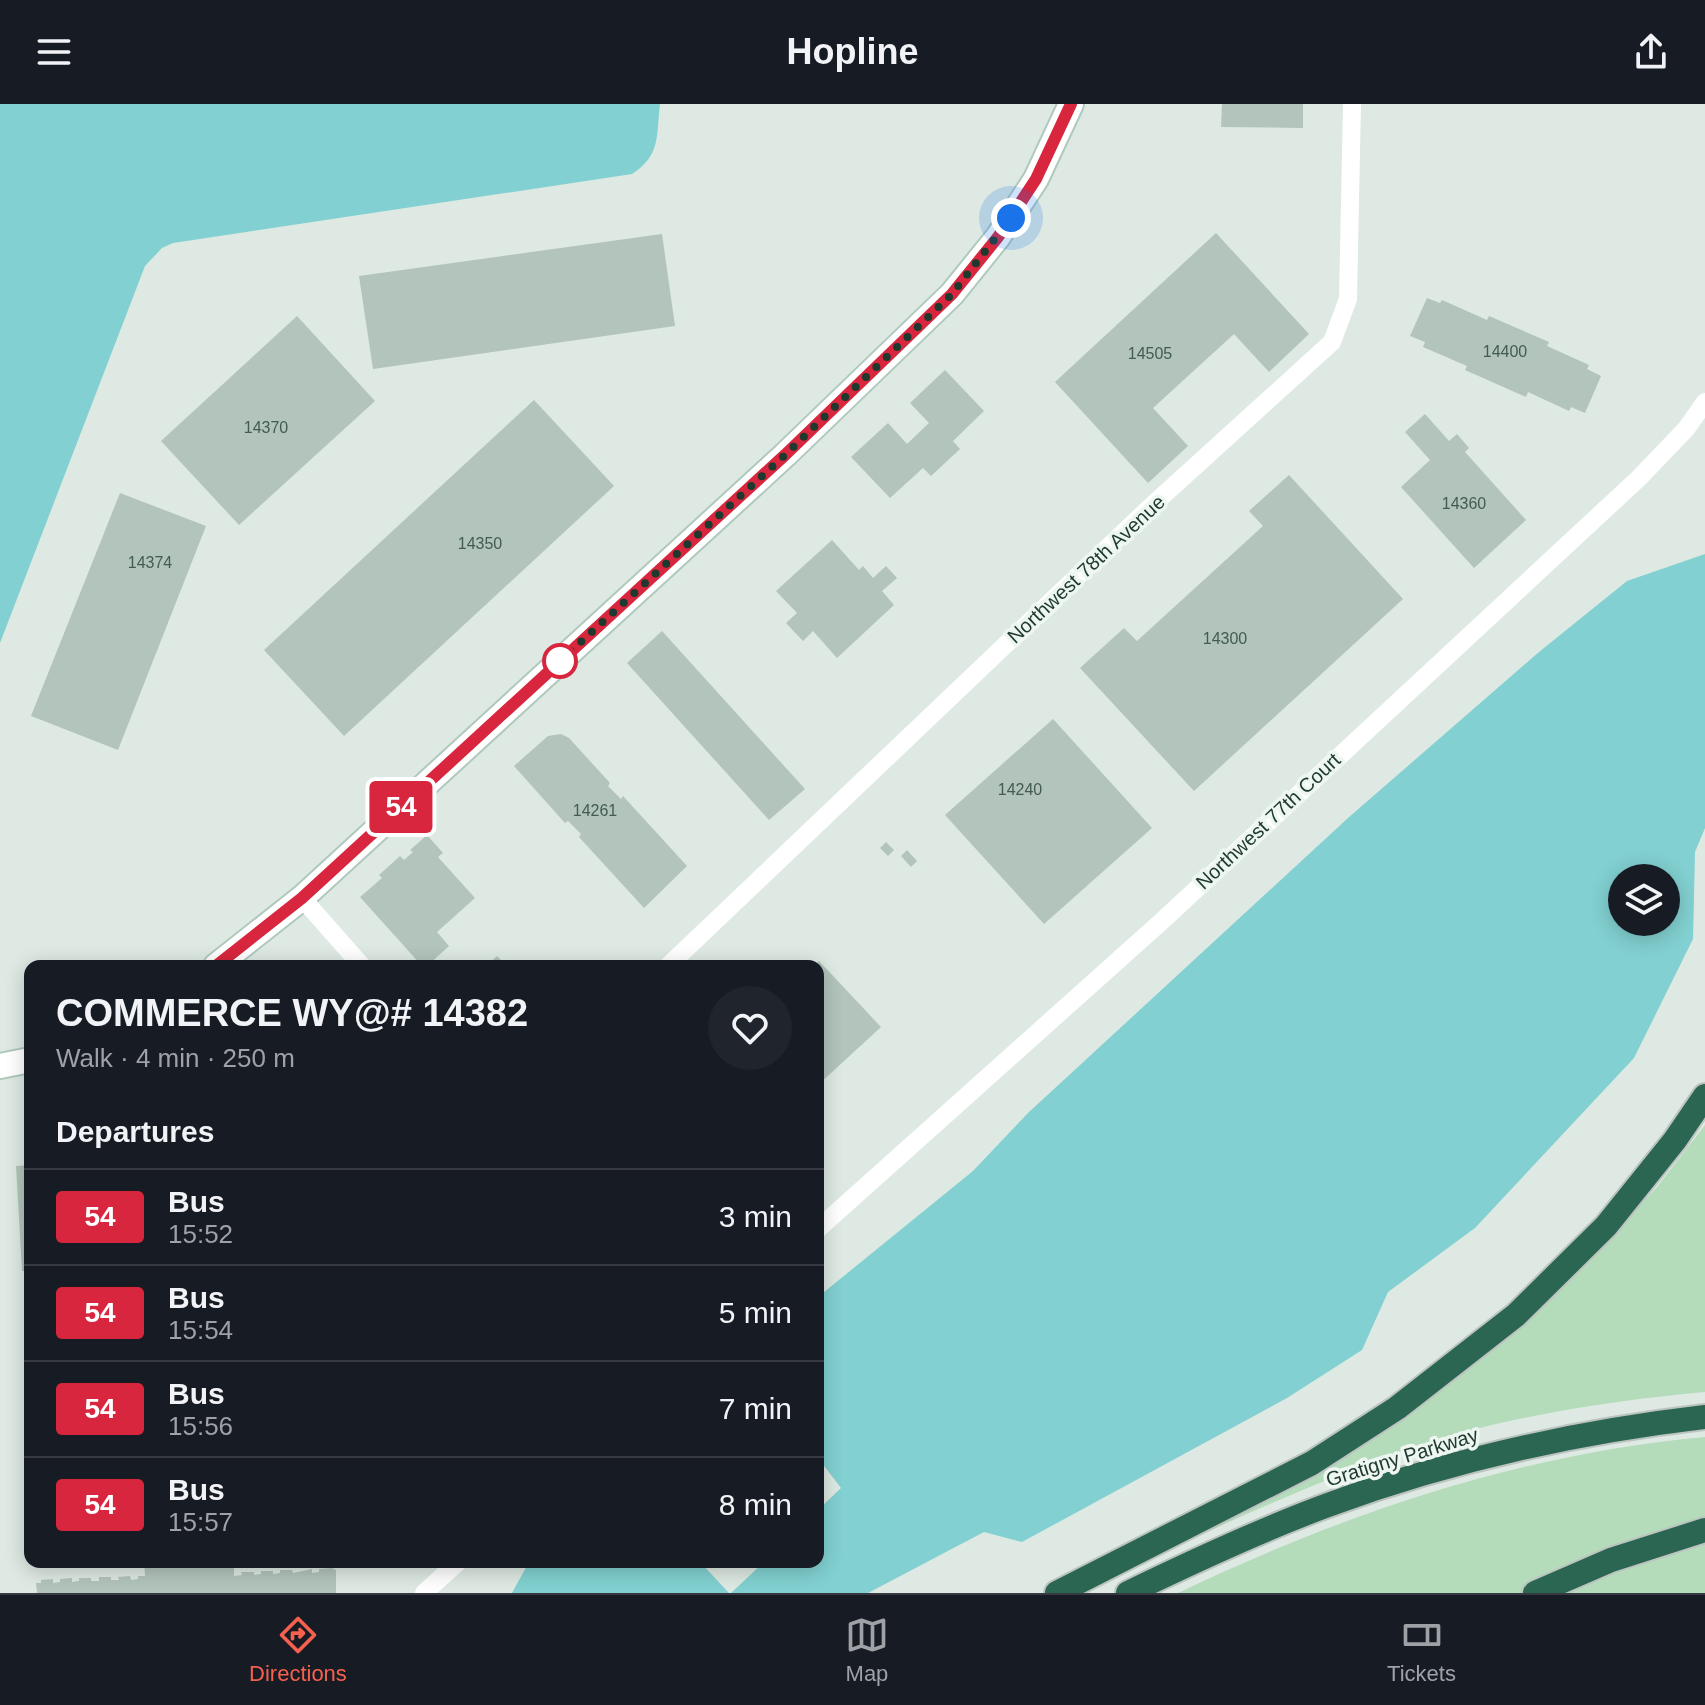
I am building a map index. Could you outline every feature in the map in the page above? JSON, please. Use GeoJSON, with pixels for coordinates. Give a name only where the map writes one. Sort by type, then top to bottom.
{"type":"FeatureCollection","features":[{"type":"Feature","properties":{"kind":"highway"},"geometry":{"type":"LineString","coordinates":[[1057,1593],[1312,1463],[1397,1408],[1516,1315],[1606,1226],[1675,1140],[1705,1096]]}},
{"type":"Feature","properties":{"kind":"highway","name":"Gratigny Parkway"},"geometry":{"type":"LineString","coordinates":[[1128,1593],[1271,1527],[1405,1479],[1583,1434],[1705,1417]]}},
{"type":"Feature","properties":{"kind":"highway"},"geometry":{"type":"LineString","coordinates":[[1535,1593],[1611,1560],[1705,1530]]}},
{"type":"Feature","properties":{"kind":"street"},"geometry":{"type":"LineString","coordinates":[[224,960],[302,898],[785,455],[952,294],[998,237],[1036,179],[1071,104]]}},
{"type":"Feature","properties":{"kind":"street","name":"Northwest 78th Avenue"},"geometry":{"type":"LineString","coordinates":[[674,960],[1136,520],[1332,342],[1348,299],[1352,104]]}},
{"type":"Feature","properties":{"kind":"street","name":"Northwest 77th Court"},"geometry":{"type":"LineString","coordinates":[[824,1224],[1162,921],[1639,478],[1686,429],[1705,402]]}},
{"type":"Feature","properties":{"kind":"street"},"geometry":{"type":"LineString","coordinates":[[302,898],[357,960]]}},
{"type":"Feature","properties":{"kind":"street"},"geometry":{"type":"LineString","coordinates":[[0,1066],[24,1061]]}},
{"type":"Feature","properties":{"kind":"street"},"geometry":{"type":"LineString","coordinates":[[424,1593],[451,1568]]}},
{"type":"Feature","properties":{"kind":"green space"},"geometry":{"type":"Polygon","coordinates":[[[1705,1125],[1705,1392],[1563,1410],[1491,1425],[1424,1444],[1309,1487],[1121,1572],[1295,1476],[1620,1226],[1657,1187],[1705,1125]]]}},
{"type":"Feature","properties":{"kind":"green space"},"geometry":{"type":"Polygon","coordinates":[[[1705,1437],[1705,1593],[1178,1593],[1305,1537],[1435,1491],[1568,1457],[1705,1437]]]}},
{"type":"Feature","properties":{"kind":"water"},"geometry":{"type":"Polygon","coordinates":[[[0,104],[660,104],[653,152],[632,174],[173,243],[162,248],[145,266],[0,643],[0,104]]]}},
{"type":"Feature","properties":{"kind":"water"},"geometry":{"type":"Polygon","coordinates":[[[1705,554],[1705,828],[1695,852],[1693,939],[1634,1058],[1475,1228],[1388,1292],[1362,1350],[1287,1398],[1022,1542],[984,1532],[868,1593],[731,1593],[758,1568],[824,1568],[824,1504],[841,1488],[824,1466],[824,1292],[973,1171],[1028,1113],[1348,818],[1539,652],[1627,581],[1705,554]]]}},
{"type":"Feature","properties":{"kind":"water"},"geometry":{"type":"Polygon","coordinates":[[[526,1568],[706,1568],[729,1593],[512,1593],[526,1568]]]}},
{"type":"Feature","properties":{"kind":"building"},"geometry":{"type":"Polygon","coordinates":[[[1222,104],[1303,104],[1303,128],[1221,127],[1222,104]]]}},
{"type":"Feature","properties":{"kind":"building"},"geometry":{"type":"Polygon","coordinates":[[[1216,233],[1309,334],[1269,372],[1234,334],[1153,408],[1188,446],[1148,483],[1055,382],[1216,233]]]}},
{"type":"Feature","properties":{"kind":"building"},"geometry":{"type":"Polygon","coordinates":[[[662,234],[675,326],[373,369],[359,276],[662,234]]]}},
{"type":"Feature","properties":{"kind":"building"},"geometry":{"type":"Polygon","coordinates":[[[1427,298],[1440,303],[1442,300],[1487,320],[1489,316],[1549,342],[1547,346],[1589,365],[1587,369],[1601,376],[1585,413],[1571,407],[1569,411],[1528,392],[1526,397],[1423,347],[1425,342],[1410,336],[1427,298]]]}},
{"type":"Feature","properties":{"kind":"building"},"geometry":{"type":"Polygon","coordinates":[[[297,316],[375,401],[239,525],[161,441],[297,316]]]}},
{"type":"Feature","properties":{"kind":"building"},"geometry":{"type":"Polygon","coordinates":[[[945,370],[984,411],[953,441],[960,449],[931,476],[923,468],[890,498],[851,457],[888,423],[907,444],[929,423],[910,403],[945,370]]]}},
{"type":"Feature","properties":{"kind":"building"},"geometry":{"type":"Polygon","coordinates":[[[534,400],[614,486],[344,736],[264,650],[534,400]]]}},
{"type":"Feature","properties":{"kind":"building"},"geometry":{"type":"Polygon","coordinates":[[[1425,414],[1449,441],[1457,434],[1469,448],[1465,452],[1526,520],[1474,568],[1401,487],[1430,460],[1405,432],[1425,414]]]}},
{"type":"Feature","properties":{"kind":"building"},"geometry":{"type":"Polygon","coordinates":[[[1289,475],[1403,599],[1194,791],[1080,668],[1124,628],[1137,641],[1263,526],[1249,511],[1289,475]]]}},
{"type":"Feature","properties":{"kind":"building"},"geometry":{"type":"Polygon","coordinates":[[[120,493],[206,526],[118,750],[31,716],[120,493]]]}},
{"type":"Feature","properties":{"kind":"building"},"geometry":{"type":"Polygon","coordinates":[[[832,540],[859,570],[863,566],[873,578],[886,566],[897,578],[882,591],[894,605],[837,658],[813,631],[803,641],[786,623],[797,613],[776,591],[832,540]]]}},
{"type":"Feature","properties":{"kind":"building"},"geometry":{"type":"Polygon","coordinates":[[[662,631],[805,789],[769,820],[627,663],[662,631]]]}},
{"type":"Feature","properties":{"kind":"building"},"geometry":{"type":"Polygon","coordinates":[[[1053,719],[1152,828],[1044,924],[945,815],[1053,719]]]}},
{"type":"Feature","properties":{"kind":"building"},"geometry":{"type":"Polygon","coordinates":[[[561,734],[569,738],[610,783],[608,786],[621,799],[623,796],[687,866],[644,908],[579,837],[581,834],[568,821],[565,823],[514,766],[548,736],[561,734]]]}},
{"type":"Feature","properties":{"kind":"building"},"geometry":{"type":"Polygon","coordinates":[[[427,835],[443,853],[438,857],[475,898],[437,932],[449,946],[434,960],[417,960],[360,897],[382,878],[379,875],[400,856],[404,860],[413,852],[410,850],[427,835]]]}},
{"type":"Feature","properties":{"kind":"building"},"geometry":{"type":"Polygon","coordinates":[[[886,842],[894,850],[888,856],[880,848],[886,842]]]}},
{"type":"Feature","properties":{"kind":"building"},"geometry":{"type":"Polygon","coordinates":[[[907,850],[917,861],[911,867],[901,856],[907,850]]]}},
{"type":"Feature","properties":{"kind":"building"},"geometry":{"type":"Polygon","coordinates":[[[824,966],[881,1027],[824,1079],[824,966]]]}},
{"type":"Feature","properties":{"kind":"building"},"geometry":{"type":"Polygon","coordinates":[[[24,1165],[24,1271],[22,1271],[16,1166],[24,1165]]]}},
{"type":"Feature","properties":{"kind":"building"},"geometry":{"type":"Polygon","coordinates":[[[144,1568],[234,1568],[234,1576],[242,1575],[241,1572],[254,1572],[254,1575],[261,1574],[261,1571],[273,1571],[273,1574],[280,1573],[280,1570],[292,1570],[293,1573],[312,1569],[312,1573],[332,1568],[336,1570],[336,1593],[37,1593],[36,1583],[41,1583],[41,1580],[53,1579],[53,1583],[60,1582],[60,1579],[72,1578],[72,1582],[79,1581],[79,1578],[91,1578],[91,1581],[99,1581],[99,1577],[119,1580],[118,1577],[130,1576],[131,1580],[145,1576],[144,1568]]]}},
{"type":"Feature","properties":{"kind":"bus line","name":"54"},"geometry":{"type":"LineString","coordinates":[[224,960],[302,898],[785,455],[952,294],[998,237],[1036,179],[1071,104]]}},
{"type":"Feature","properties":{"kind":"route"},"geometry":{"type":"LineString","coordinates":[[560,661],[785,455],[952,294],[1011,218]]}}]}
